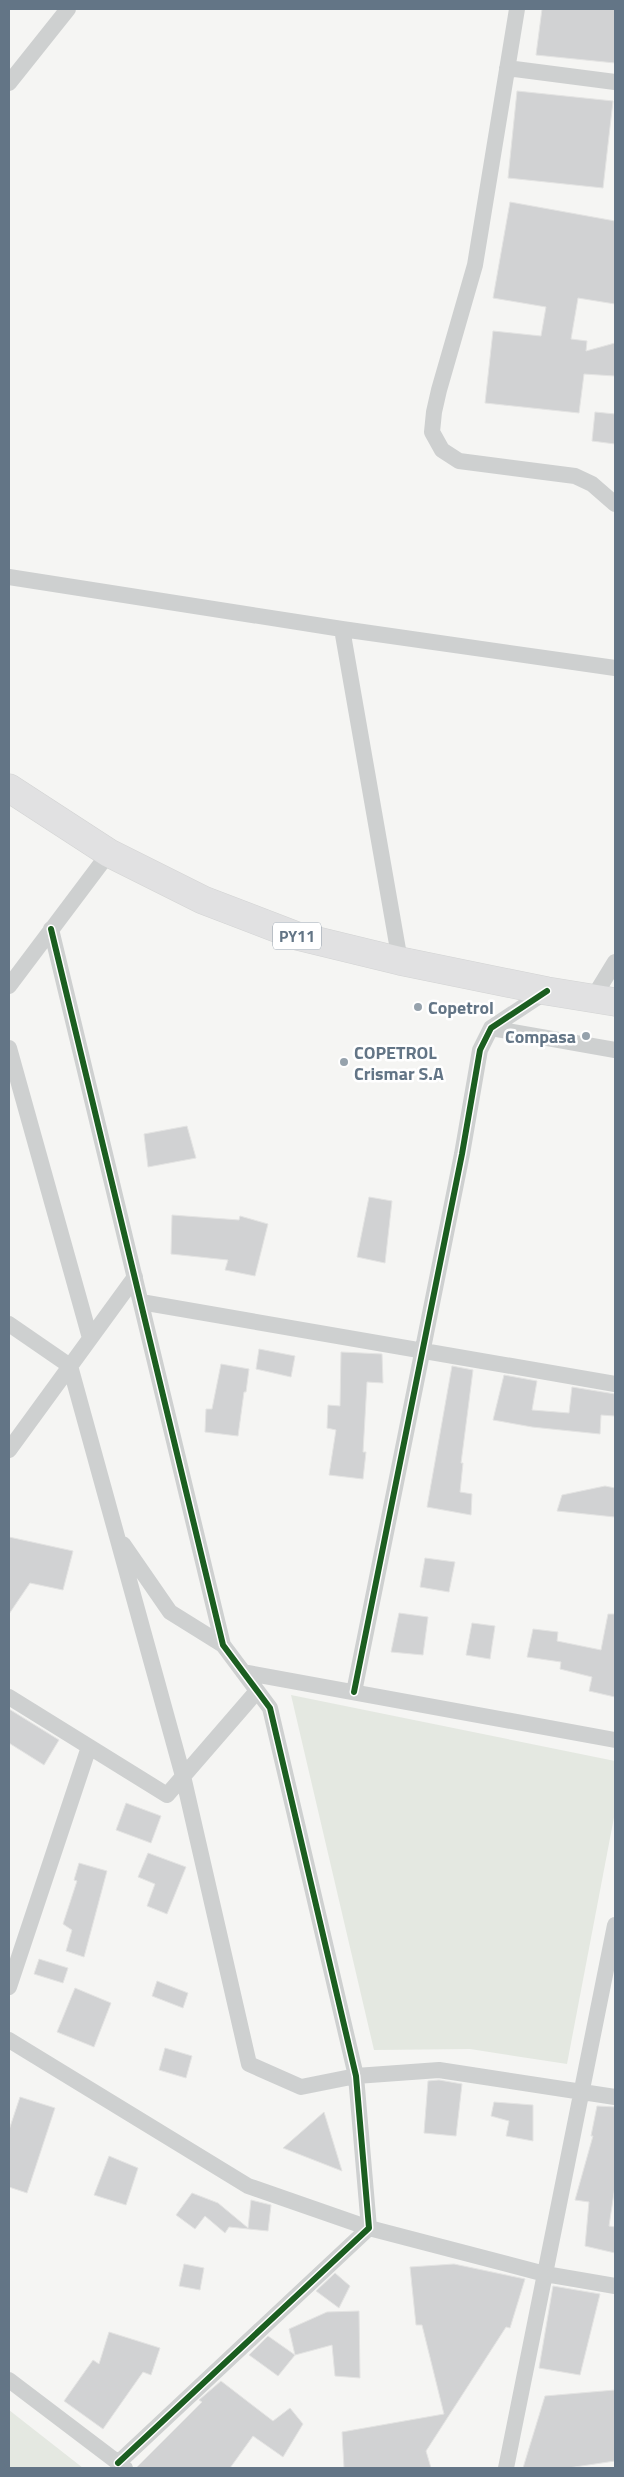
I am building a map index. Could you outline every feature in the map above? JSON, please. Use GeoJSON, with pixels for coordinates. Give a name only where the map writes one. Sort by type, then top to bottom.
{"type":"FeatureCollection","features":[{"type":"Feature","properties":{"kind":"highway","name":"PY11"},"geometry":{"type":"LineString","coordinates":[[9,788],[109,853],[203,900],[297,936],[400,961],[547,991],[604,1000]]}},
{"type":"Feature","properties":{"kind":"street"},"geometry":{"type":"LineString","coordinates":[[9,83],[68,9]]}},
{"type":"Feature","properties":{"kind":"street"},"geometry":{"type":"LineString","coordinates":[[517,9],[475,265],[439,390],[432,432],[442,450],[459,461],[575,476],[592,484],[615,504]]}},
{"type":"Feature","properties":{"kind":"street"},"geometry":{"type":"LineString","coordinates":[[507,68],[615,82]]}},
{"type":"Feature","properties":{"kind":"street"},"geometry":{"type":"LineString","coordinates":[[9,577],[342,629],[615,668]]}},
{"type":"Feature","properties":{"kind":"street"},"geometry":{"type":"LineString","coordinates":[[342,629],[400,961]]}},
{"type":"Feature","properties":{"kind":"street"},"geometry":{"type":"LineString","coordinates":[[9,986],[109,853]]}},
{"type":"Feature","properties":{"kind":"street"},"geometry":{"type":"LineString","coordinates":[[52,928],[223,1645]]}},
{"type":"Feature","properties":{"kind":"street"},"geometry":{"type":"LineString","coordinates":[[604,1000],[615,962]]}},
{"type":"Feature","properties":{"kind":"street"},"geometry":{"type":"LineString","coordinates":[[354,1692],[462,1154],[480,1050],[491,1028],[547,991]]}},
{"type":"Feature","properties":{"kind":"street"},"geometry":{"type":"LineString","coordinates":[[491,1028],[615,1050]]}},
{"type":"Feature","properties":{"kind":"street"},"geometry":{"type":"LineString","coordinates":[[9,1048],[90,1338]]}},
{"type":"Feature","properties":{"kind":"street"},"geometry":{"type":"LineString","coordinates":[[9,1450],[135,1277]]}},
{"type":"Feature","properties":{"kind":"street"},"geometry":{"type":"LineString","coordinates":[[141,1302],[615,1384]]}},
{"type":"Feature","properties":{"kind":"street"},"geometry":{"type":"LineString","coordinates":[[9,1324],[70,1366],[183,1776],[249,2064],[301,2087],[356,2076],[438,2070],[615,2097]]}},
{"type":"Feature","properties":{"kind":"street"},"geometry":{"type":"LineString","coordinates":[[116,1534],[170,1612],[223,1645],[270,1708],[356,2076],[369,2228]]}},
{"type":"Feature","properties":{"kind":"street"},"geometry":{"type":"LineString","coordinates":[[243,1672],[615,1740]]}},
{"type":"Feature","properties":{"kind":"street"},"geometry":{"type":"LineString","coordinates":[[9,1697],[167,1795],[257,1690]]}},
{"type":"Feature","properties":{"kind":"street"},"geometry":{"type":"LineString","coordinates":[[9,1987],[89,1747]]}},
{"type":"Feature","properties":{"kind":"street"},"geometry":{"type":"LineString","coordinates":[[506,2468],[615,1925]]}},
{"type":"Feature","properties":{"kind":"street"},"geometry":{"type":"LineString","coordinates":[[9,2040],[248,2186],[369,2228],[545,2274],[615,2286]]}},
{"type":"Feature","properties":{"kind":"street"},"geometry":{"type":"LineString","coordinates":[[9,2380],[121,2466],[369,2228]]}},
{"type":"Feature","properties":{"kind":"shaded area"},"geometry":{"type":"Polygon","coordinates":[[[291,1695],[615,1761],[615,1812],[567,2064],[470,2049],[374,2050],[291,1695]]]}},
{"type":"Feature","properties":{"kind":"shaded area"},"geometry":{"type":"Polygon","coordinates":[[[9,2410],[83,2468],[9,2468],[9,2410]]]}},
{"type":"Feature","properties":{"kind":"building"},"geometry":{"type":"Polygon","coordinates":[[[542,9],[615,9],[615,63],[536,55],[542,9]]]}},
{"type":"Feature","properties":{"kind":"building"},"geometry":{"type":"Polygon","coordinates":[[[517,91],[613,101],[603,188],[508,178],[517,91]]]}},
{"type":"Feature","properties":{"kind":"building"},"geometry":{"type":"Polygon","coordinates":[[[510,202],[615,221],[615,304],[578,298],[571,339],[587,341],[586,351],[615,343],[615,376],[584,374],[579,413],[485,403],[493,331],[541,336],[546,307],[493,298],[510,202]]]}},
{"type":"Feature","properties":{"kind":"building"},"geometry":{"type":"Polygon","coordinates":[[[595,412],[615,414],[615,444],[592,441],[595,412]]]}},
{"type":"Feature","properties":{"kind":"building"},"geometry":{"type":"Polygon","coordinates":[[[187,1126],[196,1158],[148,1167],[144,1134],[187,1126]]]}},
{"type":"Feature","properties":{"kind":"building"},"geometry":{"type":"Polygon","coordinates":[[[369,1197],[392,1201],[385,1263],[357,1257],[369,1197]]]}},
{"type":"Feature","properties":{"kind":"building"},"geometry":{"type":"Polygon","coordinates":[[[172,1215],[239,1220],[240,1216],[268,1224],[255,1276],[225,1270],[228,1260],[171,1254],[172,1215]]]}},
{"type":"Feature","properties":{"kind":"building"},"geometry":{"type":"Polygon","coordinates":[[[259,1349],[295,1356],[291,1377],[256,1369],[259,1349]]]}},
{"type":"Feature","properties":{"kind":"building"},"geometry":{"type":"Polygon","coordinates":[[[341,1352],[382,1354],[383,1383],[367,1382],[363,1452],[366,1452],[363,1479],[329,1475],[336,1430],[327,1428],[328,1405],[340,1406],[341,1352]]]}},
{"type":"Feature","properties":{"kind":"building"},"geometry":{"type":"Polygon","coordinates":[[[221,1364],[249,1369],[238,1436],[205,1432],[206,1409],[212,1409],[221,1364]]]}},
{"type":"Feature","properties":{"kind":"building"},"geometry":{"type":"Polygon","coordinates":[[[452,1366],[473,1370],[461,1463],[463,1463],[460,1492],[472,1494],[471,1515],[427,1507],[452,1366]]]}},
{"type":"Feature","properties":{"kind":"building"},"geometry":{"type":"Polygon","coordinates":[[[504,1375],[537,1381],[532,1410],[569,1413],[572,1387],[615,1394],[615,1416],[601,1415],[600,1434],[532,1427],[493,1420],[504,1375]]]}},
{"type":"Feature","properties":{"kind":"building"},"geometry":{"type":"Polygon","coordinates":[[[605,1486],[615,1488],[615,1517],[557,1511],[562,1495],[605,1486]]]}},
{"type":"Feature","properties":{"kind":"building"},"geometry":{"type":"Polygon","coordinates":[[[9,1537],[73,1551],[63,1590],[30,1583],[9,1614],[9,1537]]]}},
{"type":"Feature","properties":{"kind":"building"},"geometry":{"type":"Polygon","coordinates":[[[425,1558],[455,1562],[449,1592],[420,1587],[425,1558]]]}},
{"type":"Feature","properties":{"kind":"building"},"geometry":{"type":"Polygon","coordinates":[[[399,1613],[428,1617],[423,1655],[391,1652],[399,1613]]]}},
{"type":"Feature","properties":{"kind":"building"},"geometry":{"type":"Polygon","coordinates":[[[608,1614],[615,1614],[615,1697],[589,1691],[592,1677],[560,1669],[561,1662],[527,1657],[533,1629],[558,1632],[557,1641],[601,1650],[608,1614]]]}},
{"type":"Feature","properties":{"kind":"building"},"geometry":{"type":"Polygon","coordinates":[[[472,1623],[495,1626],[490,1659],[466,1655],[472,1623]]]}},
{"type":"Feature","properties":{"kind":"building"},"geometry":{"type":"Polygon","coordinates":[[[9,1709],[59,1740],[44,1765],[9,1743],[9,1709]]]}},
{"type":"Feature","properties":{"kind":"building"},"geometry":{"type":"Polygon","coordinates":[[[126,1803],[161,1816],[151,1843],[116,1830],[126,1803]]]}},
{"type":"Feature","properties":{"kind":"building"},"geometry":{"type":"Polygon","coordinates":[[[148,1853],[186,1867],[167,1914],[147,1906],[155,1884],[138,1877],[148,1853]]]}},
{"type":"Feature","properties":{"kind":"building"},"geometry":{"type":"Polygon","coordinates":[[[79,1863],[107,1871],[84,1957],[66,1951],[72,1930],[63,1924],[77,1881],[74,1880],[79,1863]]]}},
{"type":"Feature","properties":{"kind":"building"},"geometry":{"type":"Polygon","coordinates":[[[39,1959],[68,1968],[63,1983],[34,1974],[39,1959]]]}},
{"type":"Feature","properties":{"kind":"building"},"geometry":{"type":"Polygon","coordinates":[[[157,1981],[188,1993],[183,2008],[152,1996],[157,1981]]]}},
{"type":"Feature","properties":{"kind":"building"},"geometry":{"type":"Polygon","coordinates":[[[75,1988],[111,2003],[94,2047],[57,2032],[75,1988]]]}},
{"type":"Feature","properties":{"kind":"building"},"geometry":{"type":"Polygon","coordinates":[[[165,2048],[192,2056],[186,2078],[159,2070],[165,2048]]]}},
{"type":"Feature","properties":{"kind":"building"},"geometry":{"type":"Polygon","coordinates":[[[439,2080],[462,2084],[456,2136],[424,2133],[428,2081],[439,2080]]]}},
{"type":"Feature","properties":{"kind":"building"},"geometry":{"type":"Polygon","coordinates":[[[20,2097],[55,2108],[27,2193],[9,2187],[9,2130],[20,2097]]]}},
{"type":"Feature","properties":{"kind":"building"},"geometry":{"type":"Polygon","coordinates":[[[494,2102],[533,2105],[533,2141],[506,2136],[509,2121],[491,2116],[494,2102]]]}},
{"type":"Feature","properties":{"kind":"building"},"geometry":{"type":"Polygon","coordinates":[[[597,2106],[615,2107],[615,2186],[609,2226],[615,2227],[615,2253],[585,2246],[589,2202],[575,2200],[593,2136],[591,2136],[597,2106]]]}},
{"type":"Feature","properties":{"kind":"building"},"geometry":{"type":"Polygon","coordinates":[[[324,2112],[342,2171],[283,2148],[324,2112]]]}},
{"type":"Feature","properties":{"kind":"building"},"geometry":{"type":"Polygon","coordinates":[[[109,2156],[138,2168],[126,2205],[94,2195],[109,2156]]]}},
{"type":"Feature","properties":{"kind":"building"},"geometry":{"type":"Polygon","coordinates":[[[192,2193],[218,2203],[248,2228],[251,2200],[271,2205],[268,2231],[229,2227],[225,2233],[205,2216],[195,2229],[176,2215],[192,2193]]]}},
{"type":"Feature","properties":{"kind":"building"},"geometry":{"type":"Polygon","coordinates":[[[184,2264],[204,2268],[200,2290],[179,2286],[184,2264]]]}},
{"type":"Feature","properties":{"kind":"building"},"geometry":{"type":"Polygon","coordinates":[[[454,2264],[525,2279],[510,2328],[506,2327],[426,2451],[431,2468],[344,2468],[342,2432],[444,2414],[422,2325],[416,2325],[410,2267],[454,2264]]]}},
{"type":"Feature","properties":{"kind":"building"},"geometry":{"type":"Polygon","coordinates":[[[335,2273],[350,2286],[339,2308],[316,2291],[335,2273]]]}},
{"type":"Feature","properties":{"kind":"building"},"geometry":{"type":"Polygon","coordinates":[[[553,2286],[600,2294],[580,2375],[539,2368],[553,2286]]]}},
{"type":"Feature","properties":{"kind":"building"},"geometry":{"type":"Polygon","coordinates":[[[359,2311],[360,2378],[335,2376],[332,2345],[295,2355],[289,2329],[327,2312],[359,2311]]]}},
{"type":"Feature","properties":{"kind":"building"},"geometry":{"type":"Polygon","coordinates":[[[109,2332],[160,2348],[151,2375],[143,2372],[103,2429],[64,2401],[93,2360],[99,2364],[109,2332]]]}},
{"type":"Feature","properties":{"kind":"building"},"geometry":{"type":"Polygon","coordinates":[[[268,2336],[295,2355],[278,2376],[249,2355],[268,2336]]]}},
{"type":"Feature","properties":{"kind":"building"},"geometry":{"type":"Polygon","coordinates":[[[221,2381],[273,2421],[290,2408],[303,2424],[283,2457],[253,2436],[230,2468],[136,2468],[202,2402],[199,2400],[221,2381]]]}},
{"type":"Feature","properties":{"kind":"building"},"geometry":{"type":"Polygon","coordinates":[[[615,2390],[615,2461],[568,2468],[523,2468],[545,2396],[615,2390]]]}},
{"type":"Feature","properties":{"kind":"cycle path"},"geometry":{"type":"LineString","coordinates":[[51,929],[223,1645],[270,1708],[356,2076],[369,2228],[118,2463]]}},
{"type":"Feature","properties":{"kind":"cycle path"},"geometry":{"type":"LineString","coordinates":[[354,1692],[462,1154],[480,1050],[491,1028],[547,991]]}},
{"type":"Feature","properties":{"kind":"place","name":"Copetrol"},"geometry":{"type":"Point","coordinates":[418,1007]}},
{"type":"Feature","properties":{"kind":"place","name":"Compasa"},"geometry":{"type":"Point","coordinates":[586,1036]}},
{"type":"Feature","properties":{"kind":"place","name":"COPETROL Crismar S.A"},"geometry":{"type":"Point","coordinates":[344,1062]}}]}
